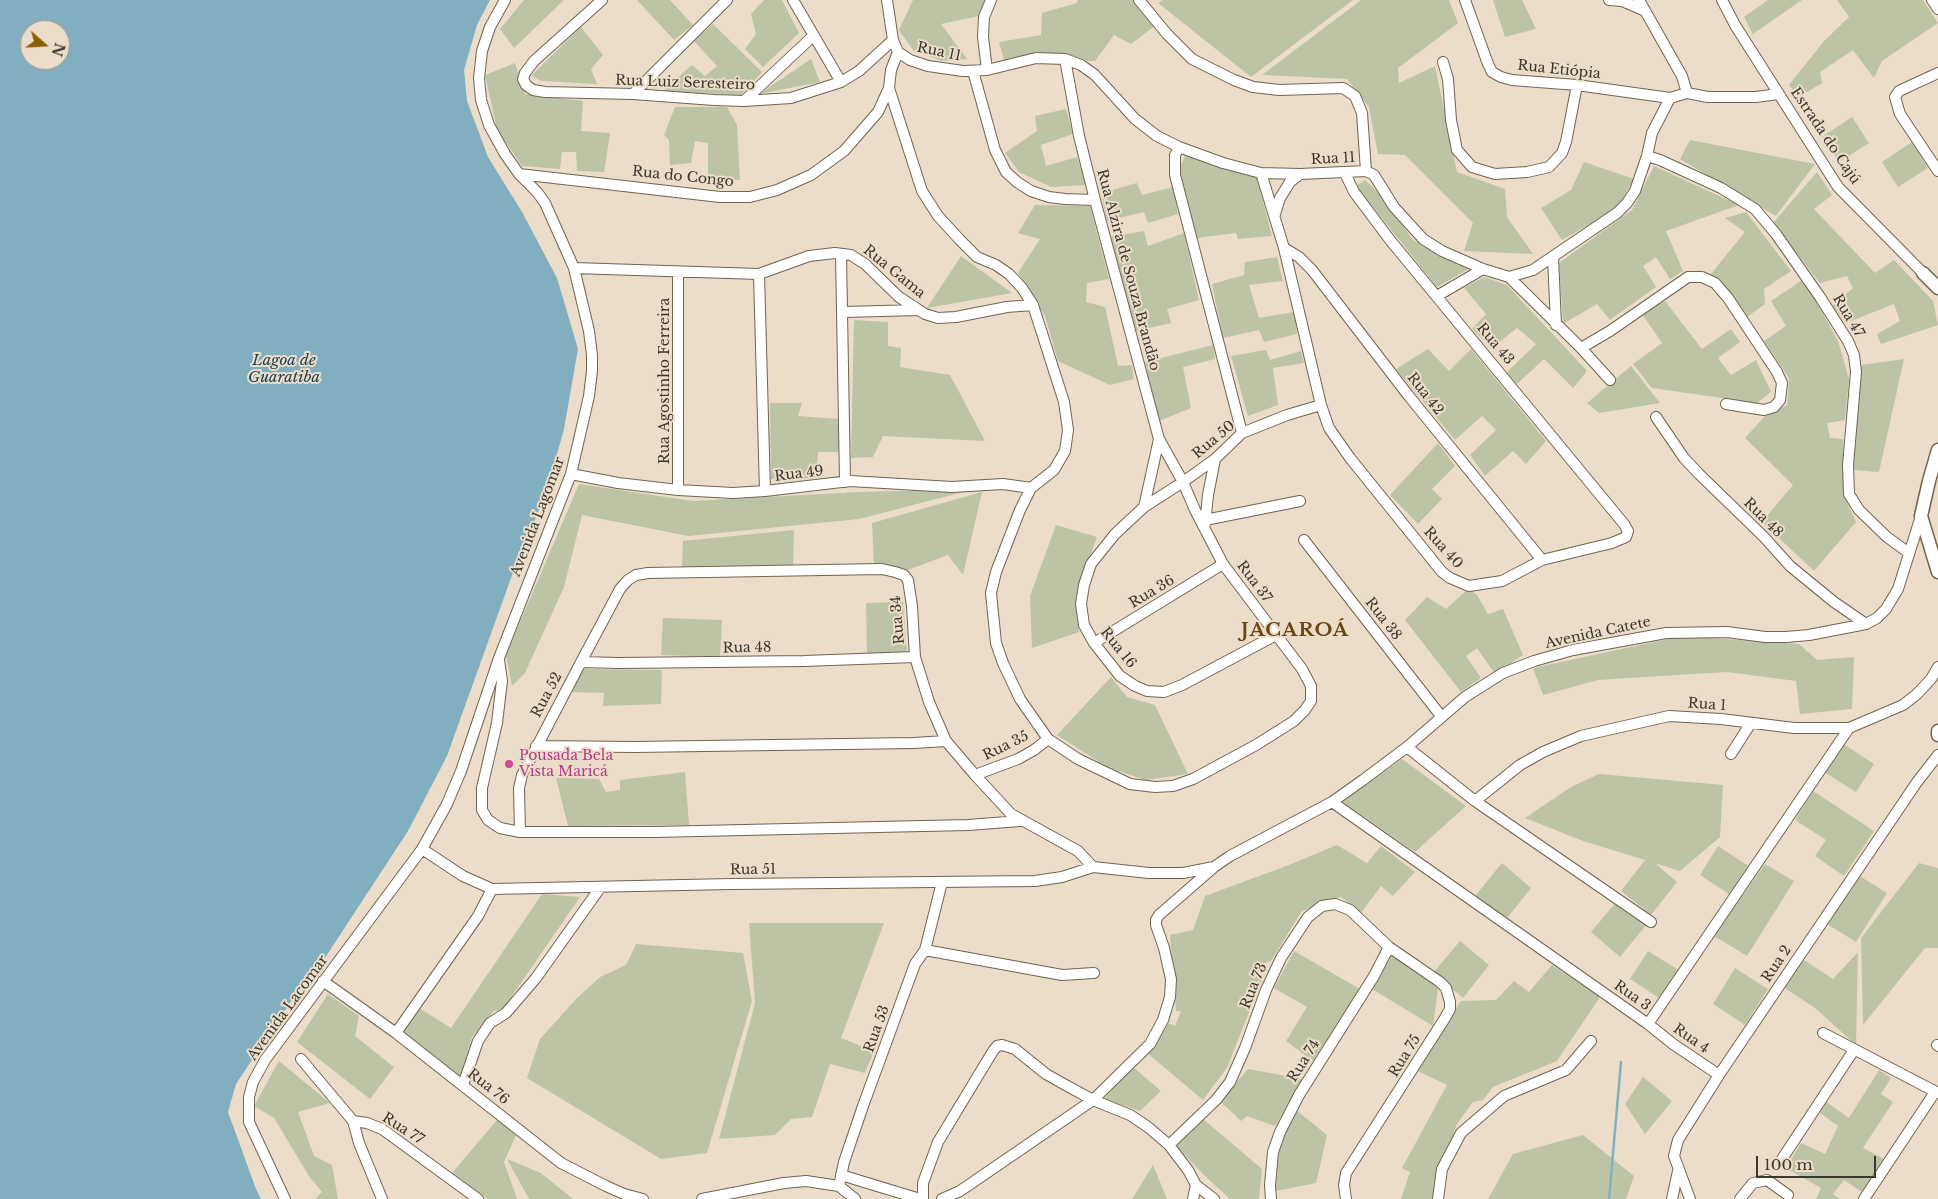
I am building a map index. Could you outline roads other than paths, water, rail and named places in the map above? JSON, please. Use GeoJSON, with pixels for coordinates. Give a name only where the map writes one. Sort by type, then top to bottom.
{"type":"FeatureCollection","features":[{"type":"Feature","properties":{"kind":"main road"},"geometry":{"type":"LineString","coordinates":[[1923,273],[1938,276]]}},
{"type":"Feature","properties":{"kind":"main road","name":"Estrada do Cajú"},"geometry":{"type":"LineString","coordinates":[[1923,273],[1938,287]]}},
{"type":"Feature","properties":{"kind":"main road","name":"Estrada do Cajú"},"geometry":{"type":"LineString","coordinates":[[1938,280],[1938,287]]}},
{"type":"Feature","properties":{"kind":"main road"},"geometry":{"type":"LineString","coordinates":[[1938,450],[1921,516],[1938,572]]}},
{"type":"Feature","properties":{"kind":"street","name":"Avenida Lagomar"},"geometry":{"type":"LineString","coordinates":[[422,849],[448,804],[499,658],[571,474],[592,371],[589,331],[574,268],[545,203],[519,174],[505,154],[489,125],[481,100],[479,78],[482,50],[490,26],[505,0]]}},
{"type":"Feature","properties":{"kind":"street","name":"Rua Luiz Seresteiro"},"geometry":{"type":"LineString","coordinates":[[602,0],[534,61],[525,73],[523,79],[526,85],[533,90],[545,92],[633,94],[744,101],[791,98],[841,82],[859,71],[893,40]]}},
{"type":"Feature","properties":{"kind":"street"},"geometry":{"type":"LineString","coordinates":[[633,94],[727,0]]}},
{"type":"Feature","properties":{"kind":"street"},"geometry":{"type":"LineString","coordinates":[[793,0],[841,82]]}},
{"type":"Feature","properties":{"kind":"street","name":"Rua 11"},"geometry":{"type":"LineString","coordinates":[[887,0],[893,40],[898,52],[910,60],[928,66],[963,71],[987,70],[1036,58],[1065,59],[1081,64],[1095,75],[1135,119],[1157,136],[1179,147],[1223,163],[1261,173],[1300,174],[1366,171],[1374,175],[1394,207],[1423,239],[1442,252],[1483,269],[1509,277]]}},
{"type":"Feature","properties":{"kind":"street"},"geometry":{"type":"LineString","coordinates":[[987,70],[983,37],[984,16],[991,0]]}},
{"type":"Feature","properties":{"kind":"street"},"geometry":{"type":"LineString","coordinates":[[1139,0],[1167,34],[1192,59],[1234,80],[1253,87],[1279,90],[1344,88],[1355,96],[1362,113],[1366,171]]}},
{"type":"Feature","properties":{"kind":"street","name":"Rua Etiópia"},"geometry":{"type":"LineString","coordinates":[[1465,0],[1492,72],[1501,77],[1512,80],[1577,85],[1670,98]]}},
{"type":"Feature","properties":{"kind":"street"},"geometry":{"type":"LineString","coordinates":[[1609,0],[1622,1],[1643,10]]}},
{"type":"Feature","properties":{"kind":"street"},"geometry":{"type":"LineString","coordinates":[[1638,0],[1682,76],[1687,93]]}},
{"type":"Feature","properties":{"kind":"street","name":"Estrada do Cajú"},"geometry":{"type":"LineString","coordinates":[[1722,0],[1735,25],[1838,187],[1923,273]]}},
{"type":"Feature","properties":{"kind":"street"},"geometry":{"type":"LineString","coordinates":[[1932,0],[1938,9]]}},
{"type":"Feature","properties":{"kind":"street"},"geometry":{"type":"LineString","coordinates":[[744,101],[814,36]]}},
{"type":"Feature","properties":{"kind":"street","name":"Rua do Congo"},"geometry":{"type":"LineString","coordinates":[[519,174],[720,197],[750,197],[777,190],[811,174],[844,151],[878,112],[889,88],[898,52]]}},
{"type":"Feature","properties":{"kind":"street","name":"Rua Alzira de Souza Brandão"},"geometry":{"type":"LineString","coordinates":[[1065,59],[1079,136],[1160,439],[1183,482]]}},
{"type":"Feature","properties":{"kind":"street"},"geometry":{"type":"LineString","coordinates":[[1443,62],[1448,79],[1451,120],[1457,150],[1472,167],[1496,174],[1527,172],[1549,167],[1562,153],[1566,142],[1577,85]]}},
{"type":"Feature","properties":{"kind":"street"},"geometry":{"type":"LineString","coordinates":[[973,71],[995,150],[1006,172],[1031,191],[1049,197],[1095,200]]}},
{"type":"Feature","properties":{"kind":"street"},"geometry":{"type":"LineString","coordinates":[[1938,73],[1911,84],[1896,93],[1895,100],[1900,114],[1938,171]]}},
{"type":"Feature","properties":{"kind":"street"},"geometry":{"type":"LineString","coordinates":[[889,88],[922,191],[938,216],[977,257],[996,265],[1010,274],[1033,305],[1064,402],[1068,430],[1065,451],[1054,470],[1031,488],[1020,510],[996,572],[992,592],[996,643],[1020,699],[1048,739]]}},
{"type":"Feature","properties":{"kind":"street"},"geometry":{"type":"LineString","coordinates":[[1610,380],[1581,348],[1509,277],[1533,270],[1617,213],[1627,203],[1635,191],[1647,156],[1652,133],[1670,98],[1687,93],[1708,97],[1756,97],[1778,94]]}},
{"type":"Feature","properties":{"kind":"street"},"geometry":{"type":"LineString","coordinates":[[1179,147],[1175,155],[1175,175],[1242,433]]}},
{"type":"Feature","properties":{"kind":"street","name":"Rua 47"},"geometry":{"type":"LineString","coordinates":[[1647,156],[1722,188],[1755,209],[1776,234],[1820,296],[1848,341],[1854,355],[1856,372],[1848,465],[1849,494],[1859,510],[1887,538],[1909,553]]}},
{"type":"Feature","properties":{"kind":"street","name":"Rua 40"},"geometry":{"type":"LineString","coordinates":[[1261,173],[1284,248],[1321,405],[1335,438],[1436,565],[1450,578],[1469,586],[1502,581],[1542,560],[1621,540],[1626,537],[1628,531]]}},
{"type":"Feature","properties":{"kind":"street","name":"Rua 43"},"geometry":{"type":"LineString","coordinates":[[1345,173],[1359,199],[1390,240],[1617,515],[1628,531]]}},
{"type":"Feature","properties":{"kind":"street"},"geometry":{"type":"LineString","coordinates":[[1275,214],[1280,198],[1290,182],[1300,174]]}},
{"type":"Feature","properties":{"kind":"street","name":"Rua 42"},"geometry":{"type":"LineString","coordinates":[[1284,248],[1299,257],[1312,270],[1408,395],[1542,560]]}},
{"type":"Feature","properties":{"kind":"street","name":"Rua Gama"},"geometry":{"type":"LineString","coordinates":[[574,268],[759,274],[809,256],[835,252],[851,256],[865,264],[899,297],[925,314],[938,318],[1007,307],[1033,305]]}},
{"type":"Feature","properties":{"kind":"street"},"geometry":{"type":"LineString","coordinates":[[841,254],[844,312],[845,482]]}},
{"type":"Feature","properties":{"kind":"street"},"geometry":{"type":"LineString","coordinates":[[1553,257],[1556,325]]}},
{"type":"Feature","properties":{"kind":"street"},"geometry":{"type":"LineString","coordinates":[[1437,296],[1483,269]]}},
{"type":"Feature","properties":{"kind":"street","name":"Rua Agostinho Ferreira"},"geometry":{"type":"LineString","coordinates":[[678,272],[678,490]]}},
{"type":"Feature","properties":{"kind":"street"},"geometry":{"type":"LineString","coordinates":[[759,274],[765,492]]}},
{"type":"Feature","properties":{"kind":"street"},"geometry":{"type":"LineString","coordinates":[[1581,348],[1610,331],[1688,277],[1702,277],[1715,283],[1728,298],[1777,372],[1782,383],[1780,400],[1774,407],[1764,410],[1726,404]]}},
{"type":"Feature","properties":{"kind":"street"},"geometry":{"type":"LineString","coordinates":[[844,312],[919,310]]}},
{"type":"Feature","properties":{"kind":"street","name":"Rua 50"},"geometry":{"type":"LineString","coordinates":[[1183,482],[1216,458],[1242,433],[1287,414],[1321,405]]}},
{"type":"Feature","properties":{"kind":"street","name":"Rua 48"},"geometry":{"type":"LineString","coordinates":[[1656,417],[1684,458],[1764,537],[1790,566],[1834,602],[1866,624]]}},
{"type":"Feature","properties":{"kind":"street"},"geometry":{"type":"LineString","coordinates":[[1144,507],[1160,439]]}},
{"type":"Feature","properties":{"kind":"street"},"geometry":{"type":"LineString","coordinates":[[1216,458],[1208,495],[1205,524],[1300,501]]}},
{"type":"Feature","properties":{"kind":"street","name":"Rua 49"},"geometry":{"type":"LineString","coordinates":[[571,474],[618,483],[678,490],[733,493],[765,492],[845,482],[952,487],[1002,484],[1031,488]]}},
{"type":"Feature","properties":{"kind":"street","name":"Rua 16"},"geometry":{"type":"LineString","coordinates":[[1183,482],[1144,507],[1115,534],[1091,564],[1084,584],[1081,604],[1084,625],[1094,643],[1120,676],[1147,691],[1164,692],[1182,685],[1276,635]]}},
{"type":"Feature","properties":{"kind":"street","name":"Rua 37"},"geometry":{"type":"LineString","coordinates":[[1048,739],[1078,759],[1130,784],[1155,787],[1173,786],[1193,779],[1256,745],[1294,721],[1311,701],[1311,686],[1307,676],[1223,564],[1183,482]]}},
{"type":"Feature","properties":{"kind":"street","name":"Avenida Catete"},"geometry":{"type":"LineString","coordinates":[[1093,866],[1169,874],[1214,867],[1230,856],[1332,802],[1407,746],[1465,697],[1503,673],[1534,661],[1573,650],[1666,633],[1727,632],[1765,637],[1786,637],[1809,635],[1866,624],[1877,618],[1892,602],[1898,589],[1921,516]]}},
{"type":"Feature","properties":{"kind":"street","name":"Rua 38"},"geometry":{"type":"LineString","coordinates":[[1304,540],[1441,716]]}},
{"type":"Feature","properties":{"kind":"street","name":"Rua 36"},"geometry":{"type":"LineString","coordinates":[[1094,643],[1223,564]]}},
{"type":"Feature","properties":{"kind":"street","name":"Rua 34"},"geometry":{"type":"LineString","coordinates":[[628,580],[636,575],[648,573],[882,569],[904,575],[908,580],[912,606],[915,657],[929,702],[946,741],[1000,804],[1020,821],[1035,826],[1078,851],[1093,866]]}},
{"type":"Feature","properties":{"kind":"street","name":"Rua 52"},"geometry":{"type":"LineString","coordinates":[[520,832],[519,788],[522,775],[580,662],[620,590],[628,580]]}},
{"type":"Feature","properties":{"kind":"street","name":"Rua 48"},"geometry":{"type":"LineString","coordinates":[[580,662],[784,661],[915,657]]}},
{"type":"Feature","properties":{"kind":"street"},"geometry":{"type":"LineString","coordinates":[[499,658],[502,681],[497,723],[482,788],[482,810],[488,820],[500,828],[520,832],[654,832],[968,825],[1020,821]]}},
{"type":"Feature","properties":{"kind":"street","name":"Rua 1"},"geometry":{"type":"LineString","coordinates":[[1475,801],[1520,765],[1543,752],[1581,736],[1669,716],[1721,719],[1794,728],[1849,728],[1903,705],[1931,679],[1938,667]]}},
{"type":"Feature","properties":{"kind":"street"},"geometry":{"type":"LineString","coordinates":[[1731,754],[1752,722]]}},
{"type":"Feature","properties":{"kind":"street","name":"Rua 3"},"geometry":{"type":"LineString","coordinates":[[1332,802],[1648,1024],[1849,728]]}},
{"type":"Feature","properties":{"kind":"street","name":"Rua 35"},"geometry":{"type":"LineString","coordinates":[[975,775],[1018,759],[1048,739]]}},
{"type":"Feature","properties":{"kind":"street"},"geometry":{"type":"LineString","coordinates":[[536,746],[634,747],[946,741]]}},
{"type":"Feature","properties":{"kind":"street"},"geometry":{"type":"LineString","coordinates":[[1407,746],[1475,801],[1651,922]]}},
{"type":"Feature","properties":{"kind":"street","name":"Rua 2"},"geometry":{"type":"LineString","coordinates":[[1690,1199],[1674,1156],[1678,1140],[1719,1075],[1917,782],[1938,755]]}},
{"type":"Feature","properties":{"kind":"street","name":"Rua 51"},"geometry":{"type":"LineString","coordinates":[[422,849],[463,876],[492,889],[1034,881],[1062,877],[1093,866]]}},
{"type":"Feature","properties":{"kind":"street","name":"Avenida Lacomar"},"geometry":{"type":"LineString","coordinates":[[285,1199],[249,1122],[247,1112],[253,1082],[265,1060],[422,849]]}},
{"type":"Feature","properties":{"kind":"street"},"geometry":{"type":"LineString","coordinates":[[942,1199],[960,1191],[1093,1100],[1150,1044],[1163,1020],[1170,997],[1170,980],[1156,920],[1159,914],[1214,867]]}},
{"type":"Feature","properties":{"kind":"street","name":"Rua 53"},"geometry":{"type":"LineString","coordinates":[[839,1186],[863,1106],[915,964],[925,950],[942,882]]}},
{"type":"Feature","properties":{"kind":"street"},"geometry":{"type":"LineString","coordinates":[[464,1085],[478,1041],[490,1023],[506,1013],[536,978],[600,888]]}},
{"type":"Feature","properties":{"kind":"street"},"geometry":{"type":"LineString","coordinates":[[396,1033],[478,916],[492,889]]}},
{"type":"Feature","properties":{"kind":"street","name":"Rua 73"},"geometry":{"type":"LineString","coordinates":[[1169,1145],[1216,1100],[1230,1082],[1245,1048],[1266,990],[1281,958],[1308,917],[1322,906],[1335,904],[1350,910],[1389,947]]}},
{"type":"Feature","properties":{"kind":"street","name":"Rua 74"},"geometry":{"type":"LineString","coordinates":[[1271,1199],[1273,1152],[1280,1132],[1299,1095],[1374,976],[1389,947]]}},
{"type":"Feature","properties":{"kind":"street","name":"Rua 75"},"geometry":{"type":"LineString","coordinates":[[1346,1199],[1344,1185],[1346,1173],[1450,1009],[1450,996],[1446,988],[1389,947]]}},
{"type":"Feature","properties":{"kind":"street"},"geometry":{"type":"LineString","coordinates":[[925,950],[1062,975],[1094,973]]}},
{"type":"Feature","properties":{"kind":"street","name":"Rua 76"},"geometry":{"type":"LineString","coordinates":[[323,981],[464,1085],[560,1163],[624,1194],[643,1199]]}},
{"type":"Feature","properties":{"kind":"street","name":"Rua 4"},"geometry":{"type":"LineString","coordinates":[[1648,1024],[1673,1044],[1719,1075]]}},
{"type":"Feature","properties":{"kind":"street"},"geometry":{"type":"LineString","coordinates":[[1823,1033],[1937,1093],[1864,1199]]}},
{"type":"Feature","properties":{"kind":"street"},"geometry":{"type":"LineString","coordinates":[[1438,1199],[1442,1169],[1461,1133],[1504,1096],[1566,1070],[1591,1040]]}},
{"type":"Feature","properties":{"kind":"street"},"geometry":{"type":"LineString","coordinates":[[841,1175],[921,1199],[923,1183],[938,1142],[997,1046],[1002,1045],[1015,1049],[1046,1074],[1093,1100],[1130,1115],[1148,1127],[1169,1145],[1188,1170],[1196,1185],[1214,1199]]}},
{"type":"Feature","properties":{"kind":"street"},"geometry":{"type":"LineString","coordinates":[[1782,1159],[1854,1050]]}},
{"type":"Feature","properties":{"kind":"street"},"geometry":{"type":"LineString","coordinates":[[301,1059],[353,1122],[364,1158],[382,1199]]}},
{"type":"Feature","properties":{"kind":"street","name":"Rua 77"},"geometry":{"type":"LineString","coordinates":[[353,1122],[367,1123],[382,1129],[478,1199]]}},
{"type":"Feature","properties":{"kind":"street"},"geometry":{"type":"LineString","coordinates":[[1672,1199],[1678,1171]]}},
{"type":"Feature","properties":{"kind":"street"},"geometry":{"type":"LineString","coordinates":[[1740,1199],[1753,1183],[1767,1180],[1788,1195]]}},
{"type":"Feature","properties":{"kind":"street"},"geometry":{"type":"LineString","coordinates":[[702,1199],[784,1183],[806,1181],[839,1186],[855,1199]]}},
{"type":"Feature","properties":{"kind":"street"},"geometry":{"type":"LineString","coordinates":[[1193,1199],[1196,1185]]}},
{"type":"Feature","properties":{"kind":"water","name":"Lagoa de Guaratiba"},"geometry":{"type":"Polygon","coordinates":[[[0,0],[490,0],[477,25],[464,70],[467,101],[488,157],[522,212],[557,278],[578,349],[564,429],[547,490],[511,578],[447,756],[408,831],[319,967],[295,995],[236,1084],[228,1112],[261,1199],[0,1199],[0,0]]]}},
{"type":"Feature","properties":{"kind":"waterway"},"geometry":{"type":"LineString","coordinates":[[1609,1199],[1621,1062]]}},
{"type":"Feature","properties":{"kind":"place","name":"Pousada Bela Vista Maricá"},"geometry":{"type":"Point","coordinates":[509,764]}},
{"type":"Feature","properties":{"kind":"district","name":"JACAROÁ"},"geometry":{"type":"Point","coordinates":[1295,631]}}]}
